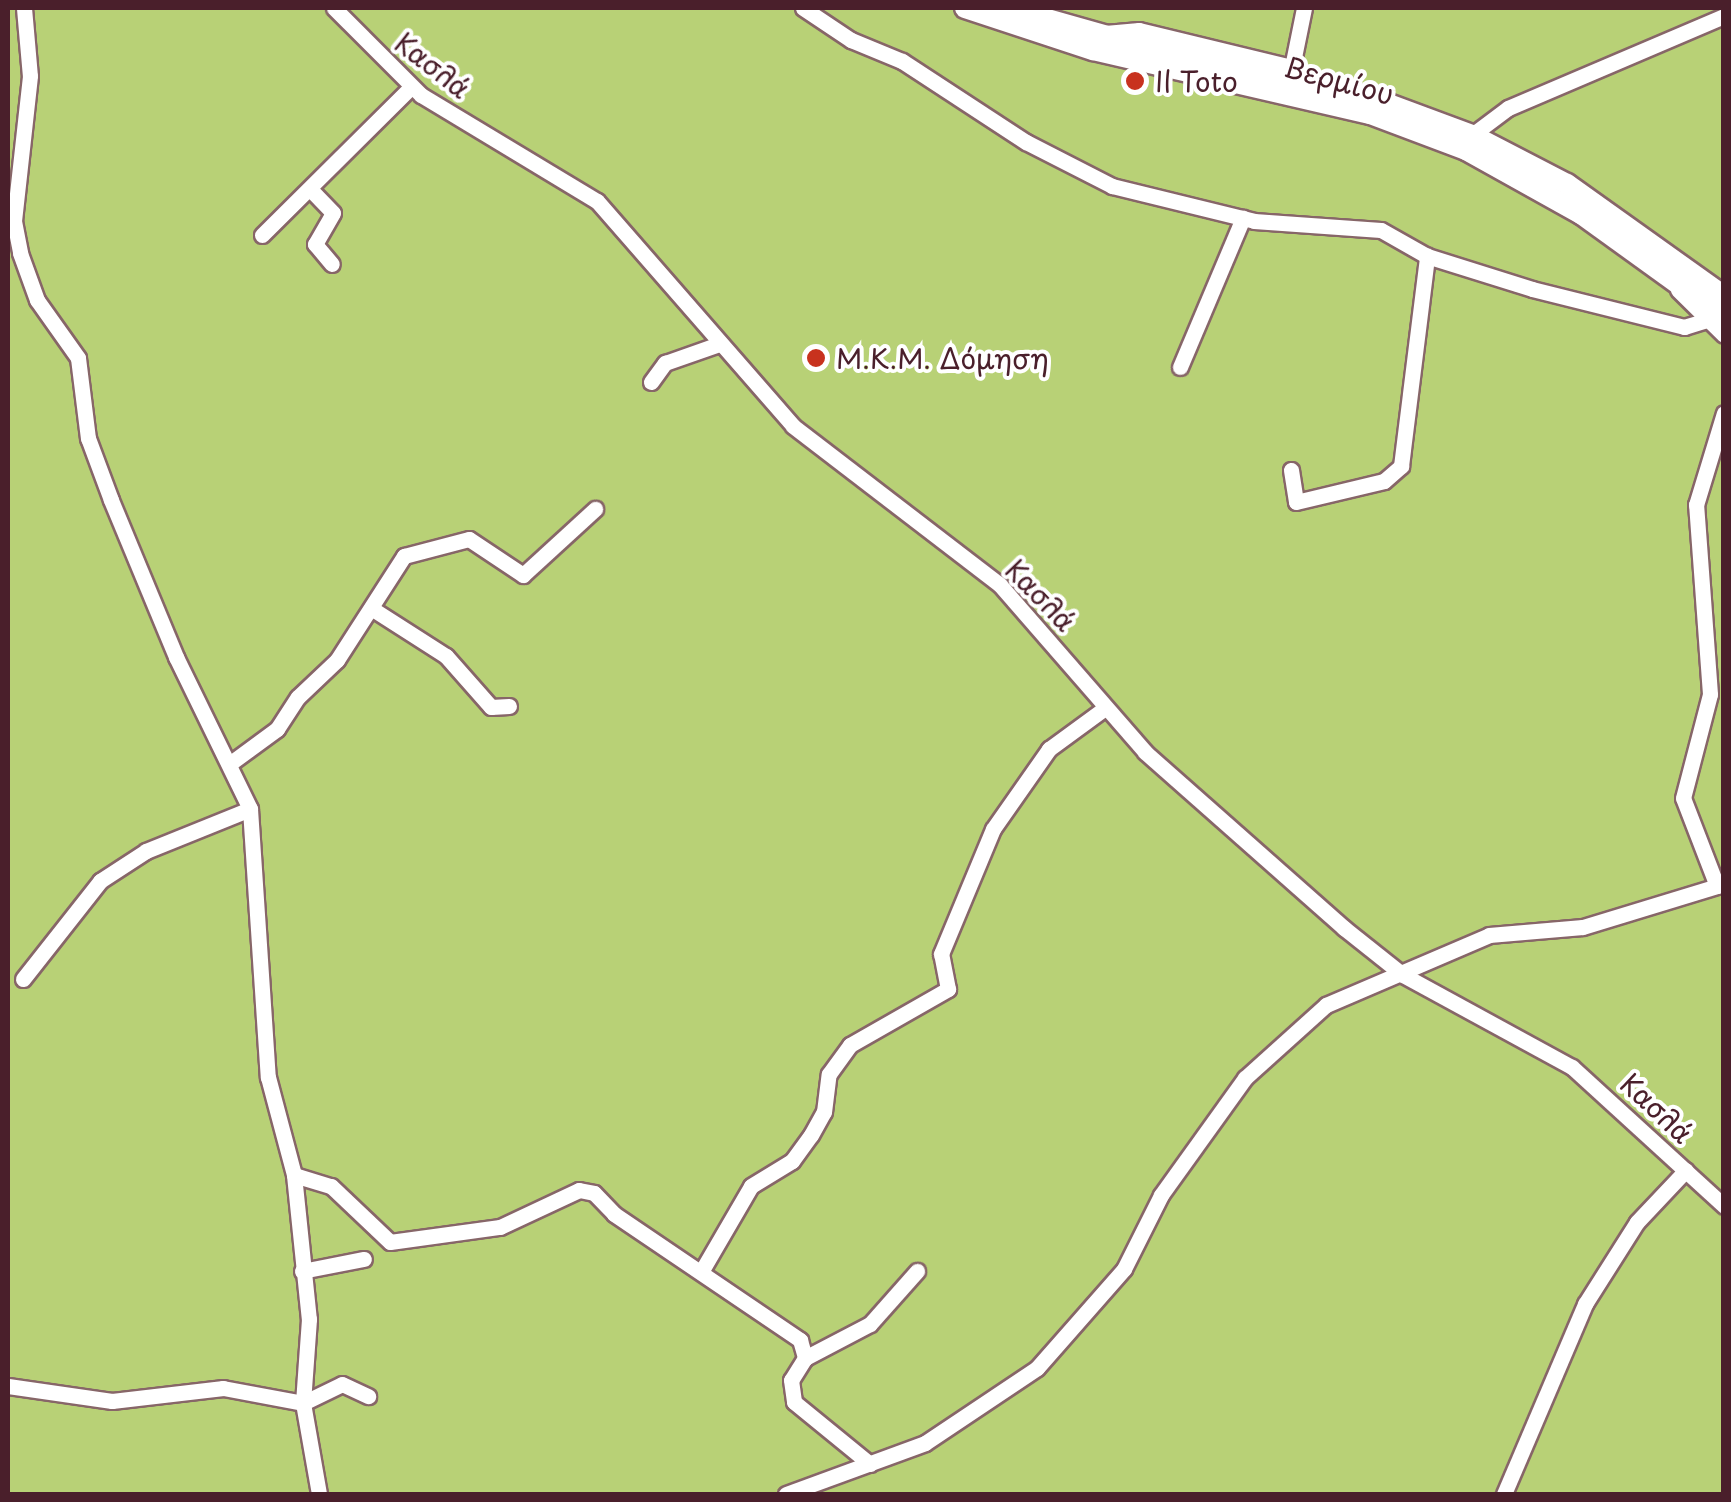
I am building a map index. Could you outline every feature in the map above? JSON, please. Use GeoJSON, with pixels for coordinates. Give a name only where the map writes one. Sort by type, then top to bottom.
{"type":"FeatureCollection","features":[{"type":"Feature","properties":{"kind":"main road","name":"Βερμίου"},"geometry":{"type":"LineString","coordinates":[[965,8],[1093,50],[1289,80]]}},
{"type":"Feature","properties":{"kind":"main road","name":"Βερμίου"},"geometry":{"type":"LineString","coordinates":[[1008,8],[1097,35],[1289,80],[1370,114],[1469,142]]}},
{"type":"Feature","properties":{"kind":"main road"},"geometry":{"type":"LineString","coordinates":[[1469,142],[1646,260],[1714,319]]}},
{"type":"Feature","properties":{"kind":"main road"},"geometry":{"type":"LineString","coordinates":[[1469,142],[1590,198],[1724,296]]}},
{"type":"Feature","properties":{"kind":"street"},"geometry":{"type":"LineString","coordinates":[[24,8],[30,76],[14,221],[20,253],[37,300],[78,358],[88,438],[102,477],[176,657],[232,762],[250,808],[268,1076],[294,1175],[310,1342],[303,1402],[319,1494]]}},
{"type":"Feature","properties":{"kind":"street","name":"Κασλά"},"geometry":{"type":"LineString","coordinates":[[334,8],[411,87],[597,201],[720,344],[817,446],[1000,585],[1166,773],[1403,975],[1558,1057],[1724,1206]]}},
{"type":"Feature","properties":{"kind":"street"},"geometry":{"type":"LineString","coordinates":[[802,8],[851,40],[902,61],[1026,142],[1112,186],[1243,218],[1381,230],[1426,256],[1684,327],[1714,319],[1724,335]]}},
{"type":"Feature","properties":{"kind":"street"},"geometry":{"type":"LineString","coordinates":[[1289,80],[1304,8]]}},
{"type":"Feature","properties":{"kind":"street"},"geometry":{"type":"LineString","coordinates":[[1469,142],[1508,108],[1724,16]]}},
{"type":"Feature","properties":{"kind":"street"},"geometry":{"type":"LineString","coordinates":[[262,234],[411,87]]}},
{"type":"Feature","properties":{"kind":"street"},"geometry":{"type":"LineString","coordinates":[[310,189],[333,213],[314,244],[332,264]]}},
{"type":"Feature","properties":{"kind":"street"},"geometry":{"type":"LineString","coordinates":[[1180,367],[1243,218]]}},
{"type":"Feature","properties":{"kind":"street"},"geometry":{"type":"LineString","coordinates":[[1291,470],[1296,502],[1384,481],[1401,466],[1426,256]]}},
{"type":"Feature","properties":{"kind":"street"},"geometry":{"type":"LineString","coordinates":[[651,382],[664,363],[720,344]]}},
{"type":"Feature","properties":{"kind":"street"},"geometry":{"type":"LineString","coordinates":[[786,1494],[925,1444],[1038,1368],[1124,1269],[1161,1194],[1254,1068],[1326,1005],[1377,980],[1403,975],[1489,934],[1583,927],[1720,885],[1683,798],[1710,694],[1696,505],[1724,412]]}},
{"type":"Feature","properties":{"kind":"street"},"geometry":{"type":"LineString","coordinates":[[232,762],[277,729],[298,697],[345,650],[390,568],[414,550],[468,539],[523,575],[596,509]]}},
{"type":"Feature","properties":{"kind":"street"},"geometry":{"type":"LineString","coordinates":[[371,608],[446,656],[492,707],[509,706]]}},
{"type":"Feature","properties":{"kind":"street"},"geometry":{"type":"LineString","coordinates":[[701,1272],[751,1186],[792,1161],[811,1135],[824,1112],[828,1074],[850,1045],[948,988],[940,954],[989,836],[1048,749],[1105,708]]}},
{"type":"Feature","properties":{"kind":"street"},"geometry":{"type":"LineString","coordinates":[[24,978],[94,886],[146,850],[250,808]]}},
{"type":"Feature","properties":{"kind":"street"},"geometry":{"type":"LineString","coordinates":[[1504,1494],[1574,1324],[1637,1222],[1686,1170]]}},
{"type":"Feature","properties":{"kind":"street"},"geometry":{"type":"LineString","coordinates":[[294,1175],[331,1186],[390,1242],[500,1227],[590,1191],[796,1336],[805,1358]]}},
{"type":"Feature","properties":{"kind":"street"},"geometry":{"type":"LineString","coordinates":[[302,1271],[364,1259]]}},
{"type":"Feature","properties":{"kind":"street"},"geometry":{"type":"LineString","coordinates":[[870,1464],[794,1402],[791,1380],[805,1358],[870,1324],[917,1271]]}},
{"type":"Feature","properties":{"kind":"street"},"geometry":{"type":"LineString","coordinates":[[8,1386],[112,1401],[224,1388],[303,1402],[342,1384],[368,1396]]}},
{"type":"Feature","properties":{"kind":"green space"},"geometry":{"type":"Polygon","coordinates":[[[8,8],[1723,8],[1723,1494],[8,1494],[8,8]]]}},
{"type":"Feature","properties":{"kind":"place","name":"Il Toto"},"geometry":{"type":"Point","coordinates":[1135,81]}},
{"type":"Feature","properties":{"kind":"place","name":"Μ.Κ.Μ. Δόμηση"},"geometry":{"type":"Point","coordinates":[816,358]}}]}
